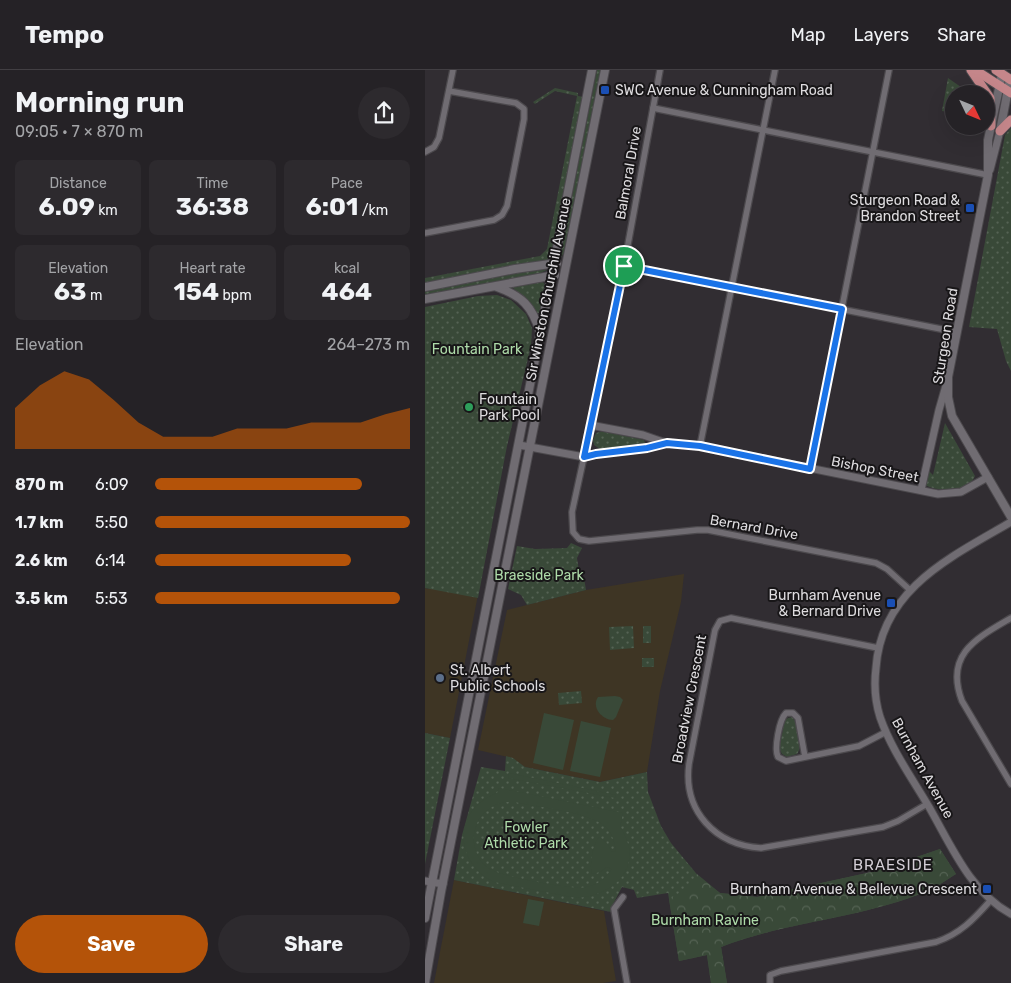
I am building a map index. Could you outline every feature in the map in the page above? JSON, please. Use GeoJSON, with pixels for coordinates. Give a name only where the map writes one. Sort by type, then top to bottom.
{"type":"FeatureCollection","features":[{"type":"Feature","properties":{"kind":"main road","name":"Sir Winston Churchill Avenue"},"geometry":{"type":"LineString","coordinates":[[425,918],[429,882],[519,445],[592,70]]}},
{"type":"Feature","properties":{"kind":"main road","name":"Sir Winston Churchill Avenue"},"geometry":{"type":"LineString","coordinates":[[425,983],[605,70]]}},
{"type":"Feature","properties":{"kind":"main road"},"geometry":{"type":"LineString","coordinates":[[971,70],[981,85]]}},
{"type":"Feature","properties":{"kind":"main road"},"geometry":{"type":"LineString","coordinates":[[975,70],[1010,92]]}},
{"type":"Feature","properties":{"kind":"main road","name":"Sturgeon Road"},"geometry":{"type":"LineString","coordinates":[[995,106],[999,85],[1006,75]]}},
{"type":"Feature","properties":{"kind":"main road","name":"Sturgeon Road"},"geometry":{"type":"LineString","coordinates":[[1000,131],[1010,92],[1006,75]]}},
{"type":"Feature","properties":{"kind":"main road"},"geometry":{"type":"LineString","coordinates":[[1000,131],[1011,120]]}},
{"type":"Feature","properties":{"kind":"main road","name":"Sturgeon Road"},"geometry":{"type":"LineString","coordinates":[[990,135],[987,151],[988,175],[948,377],[949,397],[952,416],[1011,517]]}},
{"type":"Feature","properties":{"kind":"main road"},"geometry":{"type":"LineString","coordinates":[[425,287],[567,261]]}},
{"type":"Feature","properties":{"kind":"main road"},"geometry":{"type":"LineString","coordinates":[[425,299],[564,273]]}},
{"type":"Feature","properties":{"kind":"main road"},"geometry":{"type":"LineString","coordinates":[[495,286],[512,292],[526,304],[534,315],[541,335]]}},
{"type":"Feature","properties":{"kind":"street"},"geometry":{"type":"LineString","coordinates":[[425,152],[434,147],[439,138],[453,70]]}},
{"type":"Feature","properties":{"kind":"street","name":"Balmoral Drive"},"geometry":{"type":"LineString","coordinates":[[584,457],[624,266],[660,70]]}},
{"type":"Feature","properties":{"kind":"street"},"geometry":{"type":"LineString","coordinates":[[700,446],[775,70]]}},
{"type":"Feature","properties":{"kind":"street"},"geometry":{"type":"LineString","coordinates":[[810,469],[889,70]]}},
{"type":"Feature","properties":{"kind":"street"},"geometry":{"type":"LineString","coordinates":[[425,233],[494,220],[502,215],[507,206],[524,118],[524,109],[516,103],[449,91]]}},
{"type":"Feature","properties":{"kind":"street"},"geometry":{"type":"LineString","coordinates":[[653,108],[988,175]]}},
{"type":"Feature","properties":{"kind":"street","name":"Sturgeon Road"},"geometry":{"type":"LineString","coordinates":[[988,175],[1000,131]]}},
{"type":"Feature","properties":{"kind":"street"},"geometry":{"type":"LineString","coordinates":[[624,266],[956,332]]}},
{"type":"Feature","properties":{"kind":"street"},"geometry":{"type":"LineString","coordinates":[[921,490],[948,377]]}},
{"type":"Feature","properties":{"kind":"street","name":"Bishop Street"},"geometry":{"type":"LineString","coordinates":[[591,425],[643,435],[667,443],[700,446],[944,494],[955,494],[966,490],[988,477]]}},
{"type":"Feature","properties":{"kind":"street","name":"Bishop Street"},"geometry":{"type":"LineString","coordinates":[[519,445],[584,457],[647,448],[667,443]]}},
{"type":"Feature","properties":{"kind":"street","name":"Bernard Drive"},"geometry":{"type":"LineString","coordinates":[[584,457],[572,512],[573,532],[581,540],[589,541],[708,530],[876,563],[887,568],[910,590]]}},
{"type":"Feature","properties":{"kind":"street","name":"Burnham Avenue"},"geometry":{"type":"LineString","coordinates":[[1011,522],[943,562],[910,590],[890,618],[877,648],[875,679],[880,716],[886,732],[927,804],[973,880],[991,901],[1011,914]]}},
{"type":"Feature","properties":{"kind":"street","name":"Broadview Crescent"},"geometry":{"type":"LineString","coordinates":[[877,648],[731,618],[720,620],[715,630],[689,764],[689,785],[692,799],[703,819],[721,836],[744,846],[761,848],[883,827],[898,821],[927,804]]}},
{"type":"Feature","properties":{"kind":"street"},"geometry":{"type":"LineString","coordinates":[[1010,621],[972,643],[961,659],[957,678],[958,690],[962,701],[1011,784]]}},
{"type":"Feature","properties":{"kind":"street"},"geometry":{"type":"LineString","coordinates":[[805,757],[798,718],[793,713],[786,713],[782,720],[776,749],[776,755],[780,760],[786,761],[859,746],[886,732]]}},
{"type":"Feature","properties":{"kind":"street"},"geometry":{"type":"LineString","coordinates":[[429,882],[443,884]]}},
{"type":"Feature","properties":{"kind":"street"},"geometry":{"type":"LineString","coordinates":[[623,897],[614,909],[627,983]]}},
{"type":"Feature","properties":{"kind":"street"},"geometry":{"type":"LineString","coordinates":[[770,983],[769,975],[781,971],[944,940],[967,926],[991,901]]}},
{"type":"Feature","properties":{"kind":"shaded area"},"geometry":{"type":"Polygon","coordinates":[[[492,523],[450,738],[425,733],[425,588],[428,589],[492,523]]]}},
{"type":"Feature","properties":{"kind":"shaded area"},"geometry":{"type":"Polygon","coordinates":[[[684,574],[681,602],[660,691],[647,772],[600,782],[525,767],[512,758],[478,750],[507,610],[586,590],[684,574]]]}},
{"type":"Feature","properties":{"kind":"shaded area"},"geometry":{"type":"Polygon","coordinates":[[[454,880],[604,911],[616,981],[603,983],[434,983],[454,880]]]}},
{"type":"Feature","properties":{"kind":"green space"},"geometry":{"type":"Polygon","coordinates":[[[597,70],[601,70],[566,249],[559,261],[597,70]]]}},
{"type":"Feature","properties":{"kind":"green space"},"geometry":{"type":"Polygon","coordinates":[[[948,78],[958,85],[947,85],[948,78]]]}},
{"type":"Feature","properties":{"kind":"green space"},"geometry":{"type":"Polygon","coordinates":[[[555,88],[578,93],[578,96],[584,97],[552,255],[546,261],[425,284],[425,278],[540,256],[547,249],[577,96],[555,91],[535,104],[533,102],[555,88]]]}},
{"type":"Feature","properties":{"kind":"green space"},"geometry":{"type":"Polygon","coordinates":[[[945,94],[945,112],[942,111],[945,94]]]}},
{"type":"Feature","properties":{"kind":"green space"},"geometry":{"type":"Polygon","coordinates":[[[1011,128],[1011,371],[1006,361],[997,329],[969,327],[1005,135],[1011,128]]]}},
{"type":"Feature","properties":{"kind":"green space"},"geometry":{"type":"Polygon","coordinates":[[[539,269],[547,270],[538,274],[425,295],[425,291],[539,269]]]}},
{"type":"Feature","properties":{"kind":"green space"},"geometry":{"type":"Polygon","coordinates":[[[542,281],[546,286],[541,313],[537,313],[529,302],[512,287],[542,281]]]}},
{"type":"Feature","properties":{"kind":"green space","name":"Fountain Park"},"geometry":{"type":"Polygon","coordinates":[[[497,295],[511,300],[526,314],[532,328],[531,346],[507,446],[478,598],[425,588],[425,307],[478,296],[497,295]]]}},
{"type":"Feature","properties":{"kind":"green space"},"geometry":{"type":"Polygon","coordinates":[[[945,423],[975,476],[972,482],[966,486],[953,490],[937,489],[925,485],[929,471],[933,475],[945,423]]]}},
{"type":"Feature","properties":{"kind":"green space"},"geometry":{"type":"Polygon","coordinates":[[[603,431],[644,440],[645,443],[600,449],[594,445],[593,440],[596,433],[603,431]]]}},
{"type":"Feature","properties":{"kind":"green space","name":"Braeside Park"},"geometry":{"type":"Polygon","coordinates":[[[571,543],[582,548],[577,558],[580,579],[584,578],[586,590],[527,605],[521,595],[508,589],[517,546],[535,549],[567,548],[571,543]]]}},
{"type":"Feature","properties":{"kind":"green space"},"geometry":{"type":"Polygon","coordinates":[[[633,626],[634,648],[610,650],[609,627],[633,626]]]}},
{"type":"Feature","properties":{"kind":"green space"},"geometry":{"type":"Polygon","coordinates":[[[643,626],[651,626],[651,643],[643,643],[643,626]]]}},
{"type":"Feature","properties":{"kind":"green space"},"geometry":{"type":"Polygon","coordinates":[[[642,658],[654,658],[654,667],[642,667],[642,658]]]}},
{"type":"Feature","properties":{"kind":"green space"},"geometry":{"type":"Polygon","coordinates":[[[581,691],[582,703],[559,705],[558,693],[581,691]]]}},
{"type":"Feature","properties":{"kind":"green space"},"geometry":{"type":"Polygon","coordinates":[[[615,696],[623,700],[616,717],[613,720],[605,718],[597,709],[596,701],[598,697],[615,696]]]}},
{"type":"Feature","properties":{"kind":"green space"},"geometry":{"type":"Polygon","coordinates":[[[544,713],[574,720],[563,770],[533,763],[544,713]]]}},
{"type":"Feature","properties":{"kind":"green space"},"geometry":{"type":"Polygon","coordinates":[[[792,717],[798,730],[800,746],[797,754],[787,757],[782,754],[779,748],[785,720],[792,717]]]}},
{"type":"Feature","properties":{"kind":"green space"},"geometry":{"type":"Polygon","coordinates":[[[581,721],[611,728],[600,777],[570,771],[581,721]]]}},
{"type":"Feature","properties":{"kind":"green space"},"geometry":{"type":"Polygon","coordinates":[[[425,733],[450,738],[425,864],[425,733]]]}},
{"type":"Feature","properties":{"kind":"green space","name":"Fowler Athletic Park"},"geometry":{"type":"Polygon","coordinates":[[[506,756],[513,758],[525,767],[600,782],[647,772],[648,792],[661,826],[671,843],[700,878],[720,893],[757,897],[876,871],[940,849],[956,874],[931,889],[902,900],[876,908],[772,931],[721,947],[727,983],[711,983],[707,955],[679,961],[668,893],[637,898],[634,890],[622,887],[611,908],[611,912],[454,880],[462,835],[481,767],[505,771],[506,756]]]}},
{"type":"Feature","properties":{"kind":"green space"},"geometry":{"type":"Polygon","coordinates":[[[509,773],[616,795],[615,798],[508,778],[509,773]]]}},
{"type":"Feature","properties":{"kind":"green space"},"geometry":{"type":"Polygon","coordinates":[[[499,788],[623,813],[620,827],[627,841],[630,854],[628,866],[622,876],[614,885],[603,891],[590,896],[576,898],[494,882],[481,873],[471,862],[465,849],[464,836],[466,823],[472,811],[483,801],[497,793],[499,788]],[[504,802],[494,806],[485,812],[476,825],[474,846],[481,861],[488,868],[518,878],[579,888],[597,883],[605,878],[612,869],[607,867],[600,872],[592,874],[591,870],[593,849],[599,837],[607,843],[611,851],[616,852],[613,838],[606,827],[588,817],[515,802],[504,802]]]}},
{"type":"Feature","properties":{"kind":"green space","name":"Burnham Ravine"},"geometry":{"type":"Polygon","coordinates":[[[940,849],[956,874],[931,889],[876,908],[772,931],[721,947],[727,983],[711,983],[707,955],[679,961],[669,899],[690,887],[697,874],[720,893],[757,897],[876,871],[940,849]]]}},
{"type":"Feature","properties":{"kind":"green space"},"geometry":{"type":"Polygon","coordinates":[[[528,899],[544,902],[539,926],[523,923],[528,899]]]}},
{"type":"Feature","properties":{"kind":"place","name":"SWC Avenue & Cunningham Road"},"geometry":{"type":"Point","coordinates":[605,90]}},
{"type":"Feature","properties":{"kind":"place","name":"Sturgeon Road & Brandon Street"},"geometry":{"type":"Point","coordinates":[970,208]}},
{"type":"Feature","properties":{"kind":"place","name":"Fountain Park Pool"},"geometry":{"type":"Point","coordinates":[469,407]}},
{"type":"Feature","properties":{"kind":"place","name":"Burnham Avenue & Bernard Drive"},"geometry":{"type":"Point","coordinates":[891,603]}},
{"type":"Feature","properties":{"kind":"place","name":"St. Albert Public Schools"},"geometry":{"type":"Point","coordinates":[440,678]}},
{"type":"Feature","properties":{"kind":"place","name":"Burnham Avenue & Bellevue Crescent"},"geometry":{"type":"Point","coordinates":[987,889]}},
{"type":"Feature","properties":{"kind":"district","name":"BRAESIDE"},"geometry":{"type":"Point","coordinates":[893,865]}},
{"type":"Feature","properties":{"kind":"route"},"geometry":{"type":"LineString","coordinates":[[624,266],[842,309],[810,469],[700,446],[667,443],[647,448],[584,457],[624,266]]}}]}
